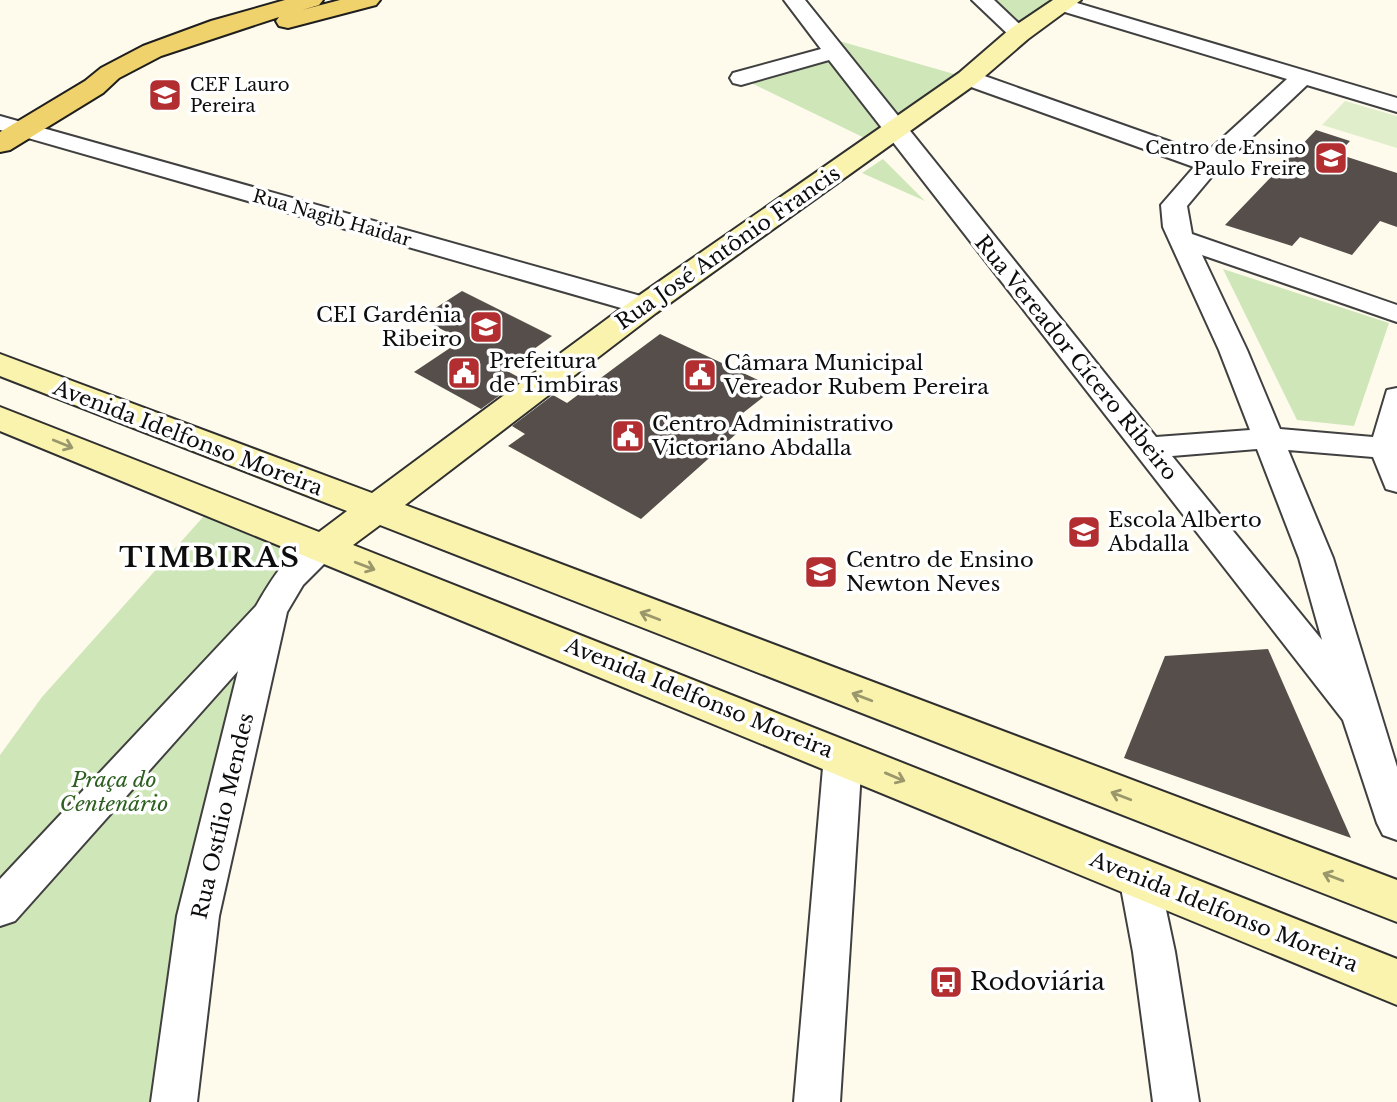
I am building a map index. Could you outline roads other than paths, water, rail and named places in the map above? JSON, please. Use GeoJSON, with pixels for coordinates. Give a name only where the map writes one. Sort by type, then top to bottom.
{"type":"FeatureCollection","features":[{"type":"Feature","properties":{"kind":"main road"},"geometry":{"type":"LineString","coordinates":[[94,87],[110,72],[152,51],[220,26],[311,0]]}},
{"type":"Feature","properties":{"kind":"main road"},"geometry":{"type":"LineString","coordinates":[[6,133],[94,87],[174,55],[368,0]]}},
{"type":"Feature","properties":{"kind":"street","name":"Rua Vereador Cícero Ribeiro"},"geometry":{"type":"LineString","coordinates":[[794,0],[895,131],[1360,714]]}},
{"type":"Feature","properties":{"kind":"street"},"geometry":{"type":"LineString","coordinates":[[982,0],[1019,34]]}},
{"type":"Feature","properties":{"kind":"street"},"geometry":{"type":"LineString","coordinates":[[1066,2],[1397,105]]}},
{"type":"Feature","properties":{"kind":"street","name":"Rua José Antônio Francis"},"geometry":{"type":"LineString","coordinates":[[321,550],[645,306],[895,131],[968,78],[1019,34],[1066,2]]}},
{"type":"Feature","properties":{"kind":"street"},"geometry":{"type":"LineString","coordinates":[[741,78],[834,52]]}},
{"type":"Feature","properties":{"kind":"street"},"geometry":{"type":"LineString","coordinates":[[1304,76],[1209,164],[1174,205],[1176,227],[1233,351],[1316,558],[1360,714],[1397,823]]}},
{"type":"Feature","properties":{"kind":"street"},"geometry":{"type":"LineString","coordinates":[[968,78],[1209,164]]}},
{"type":"Feature","properties":{"kind":"street","name":"Rua Nagib Haidar"},"geometry":{"type":"LineString","coordinates":[[6,133],[645,306]]}},
{"type":"Feature","properties":{"kind":"street"},"geometry":{"type":"LineString","coordinates":[[1181,239],[1397,314]]}},
{"type":"Feature","properties":{"kind":"street","name":"Avenida Idelfonso Moreira"},"geometry":{"type":"LineString","coordinates":[[0,364],[373,510],[1397,901]]}},
{"type":"Feature","properties":{"kind":"street"},"geometry":{"type":"LineString","coordinates":[[1397,397],[1386,448],[1397,481]]}},
{"type":"Feature","properties":{"kind":"street","name":"Avenida Idelfonso Moreira"},"geometry":{"type":"LineString","coordinates":[[0,418],[321,550],[843,756],[1397,982]]}},
{"type":"Feature","properties":{"kind":"street"},"geometry":{"type":"LineString","coordinates":[[1149,448],[1268,438],[1386,448]]}},
{"type":"Feature","properties":{"kind":"street","name":"Rua Ostílio Mendes"},"geometry":{"type":"LineString","coordinates":[[174,1102],[198,916],[270,612],[291,576],[321,550]]}},
{"type":"Feature","properties":{"kind":"street"},"geometry":{"type":"LineString","coordinates":[[0,908],[270,612]]}},
{"type":"Feature","properties":{"kind":"street"},"geometry":{"type":"LineString","coordinates":[[817,1102],[843,756]]}},
{"type":"Feature","properties":{"kind":"street"},"geometry":{"type":"LineString","coordinates":[[1139,877],[1157,965],[1177,1102]]}},
{"type":"Feature","properties":{"kind":"place","name":"CEF Lauro Pereira"},"geometry":{"type":"Point","coordinates":[165,95]}},
{"type":"Feature","properties":{"kind":"place","name":"Centro de Ensino Paulo Freire"},"geometry":{"type":"Point","coordinates":[1331,158]}},
{"type":"Feature","properties":{"kind":"place","name":"CEI Gardênia Ribeiro"},"geometry":{"type":"Point","coordinates":[486,327]}},
{"type":"Feature","properties":{"kind":"place","name":"Prefeitura de Timbiras"},"geometry":{"type":"Point","coordinates":[464,373]}},
{"type":"Feature","properties":{"kind":"place","name":"Câmara Municipal Vereador Rubem Pereira"},"geometry":{"type":"Point","coordinates":[700,375]}},
{"type":"Feature","properties":{"kind":"place","name":"Centro Administrativo Victoriano Abdalla"},"geometry":{"type":"Point","coordinates":[628,436]}},
{"type":"Feature","properties":{"kind":"place","name":"Escola Alberto Abdalla"},"geometry":{"type":"Point","coordinates":[1084,532]}},
{"type":"Feature","properties":{"kind":"place","name":"Centro de Ensino Newton Neves"},"geometry":{"type":"Point","coordinates":[821,572]}},
{"type":"Feature","properties":{"kind":"place","name":"Rodoviária"},"geometry":{"type":"Point","coordinates":[946,982]}},
{"type":"Feature","properties":{"kind":"district","name":"TIMBIRAS"},"geometry":{"type":"Point","coordinates":[210,557]}},
{"type":"Feature","properties":{"kind":"park label","name":"Praça do Centenário"},"geometry":{"type":"Point","coordinates":[114,792]}}]}
